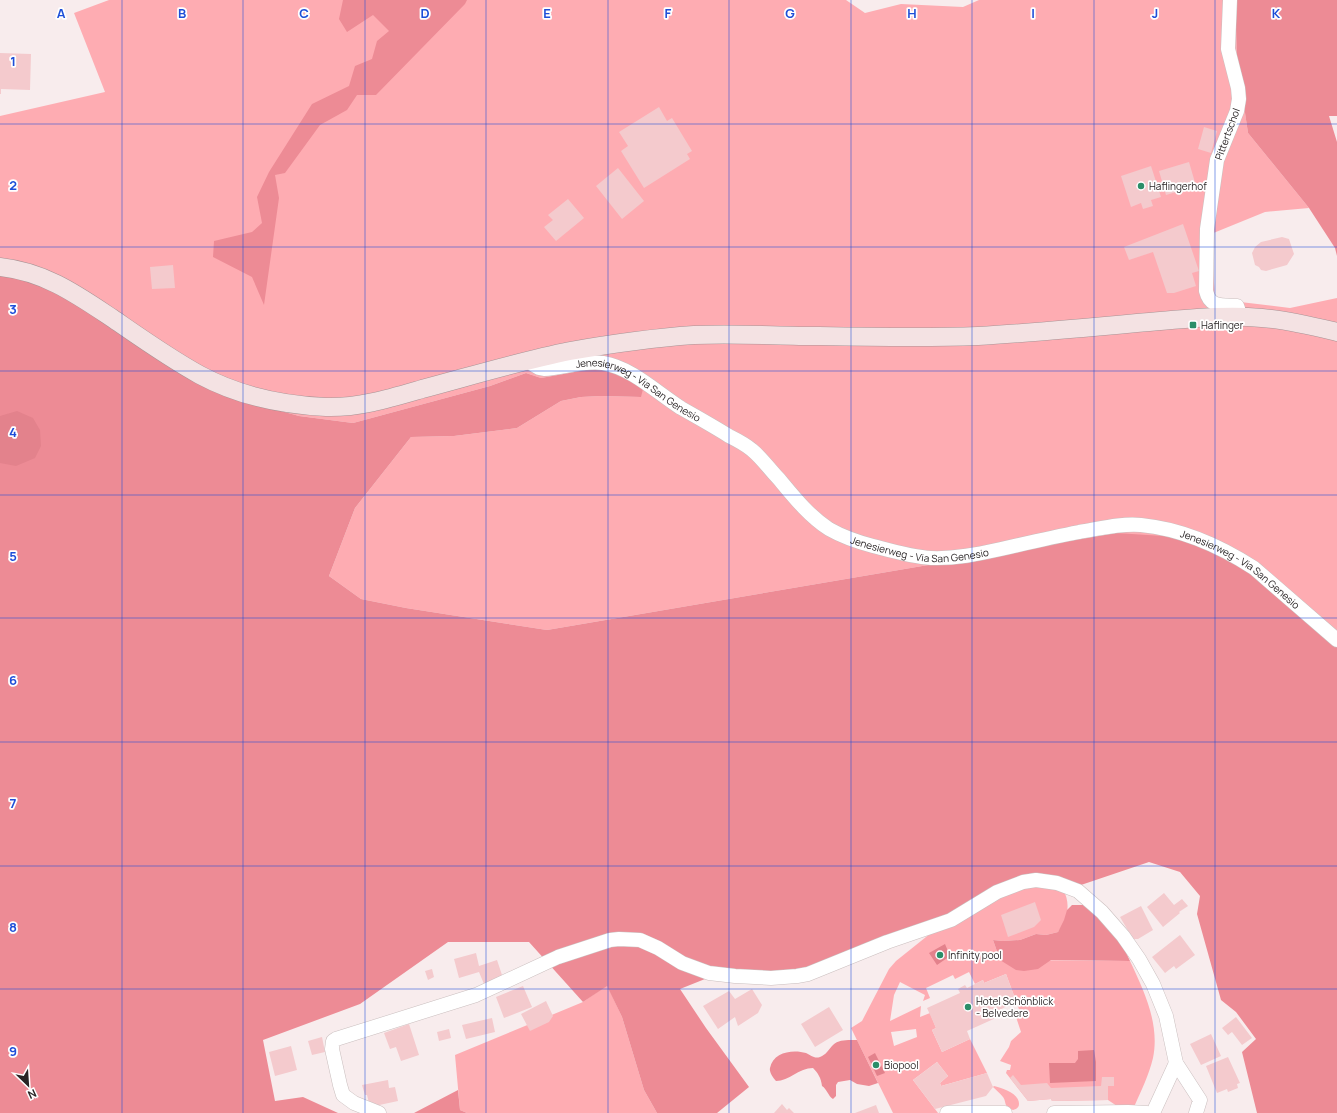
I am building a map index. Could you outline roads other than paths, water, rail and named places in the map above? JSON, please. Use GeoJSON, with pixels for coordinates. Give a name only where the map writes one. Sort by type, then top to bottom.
{"type":"FeatureCollection","features":[{"type":"Feature","properties":{"kind":"main road"},"geometry":{"type":"LineString","coordinates":[[0,267],[19,270],[60,285],[203,377],[240,393],[261,399],[306,406],[337,407],[369,402],[569,351],[696,335],[894,337],[976,336],[1042,332],[1194,318],[1241,317],[1259,317],[1296,322],[1337,332]]}},
{"type":"Feature","properties":{"kind":"street","name":"Pittertschol"},"geometry":{"type":"LineString","coordinates":[[1230,0],[1228,49],[1238,88],[1239,99],[1237,111],[1217,160],[1207,229],[1206,291],[1210,301],[1215,304],[1237,306],[1241,317]]}},
{"type":"Feature","properties":{"kind":"street","name":"Jenesierweg - Via San Genesio"},"geometry":{"type":"LineString","coordinates":[[527,361],[539,368],[544,369],[591,362],[602,363],[629,373],[681,407],[753,450],[797,501],[820,523],[850,539],[906,554],[930,558],[951,558],[979,554],[1121,525],[1140,525],[1159,528],[1201,540],[1216,546],[1243,561],[1254,568],[1337,640]]}},
{"type":"Feature","properties":{"kind":"street"},"geometry":{"type":"LineString","coordinates":[[379,1113],[354,1103],[343,1095],[332,1049],[333,1041],[476,995],[558,957],[610,940],[631,939],[648,943],[682,963],[709,973],[771,978],[797,976],[822,969],[887,942],[952,920],[997,892],[1023,882],[1036,880],[1057,883],[1078,891],[1102,912],[1123,936],[1149,976],[1163,1007],[1169,1026],[1176,1063],[1200,1100],[1196,1113]]}},
{"type":"Feature","properties":{"kind":"street"},"geometry":{"type":"LineString","coordinates":[[1153,1113],[1176,1063]]}},
{"type":"Feature","properties":{"kind":"street"},"geometry":{"type":"LineString","coordinates":[[948,1113],[1005,1113]]}},
{"type":"Feature","properties":{"kind":"street"},"geometry":{"type":"LineString","coordinates":[[1054,1113],[1147,1113]]}},
{"type":"Feature","properties":{"kind":"place","name":"Haflingerhof"},"geometry":{"type":"Point","coordinates":[1141,186]}},
{"type":"Feature","properties":{"kind":"place","name":"Haflinger"},"geometry":{"type":"Point","coordinates":[1193,325]}},
{"type":"Feature","properties":{"kind":"place","name":"Infinity pool"},"geometry":{"type":"Point","coordinates":[940,955]}},
{"type":"Feature","properties":{"kind":"place","name":"Hotel Schönblick - Belvedere"},"geometry":{"type":"Point","coordinates":[968,1007]}},
{"type":"Feature","properties":{"kind":"place","name":"Biopool"},"geometry":{"type":"Point","coordinates":[876,1065]}}]}
